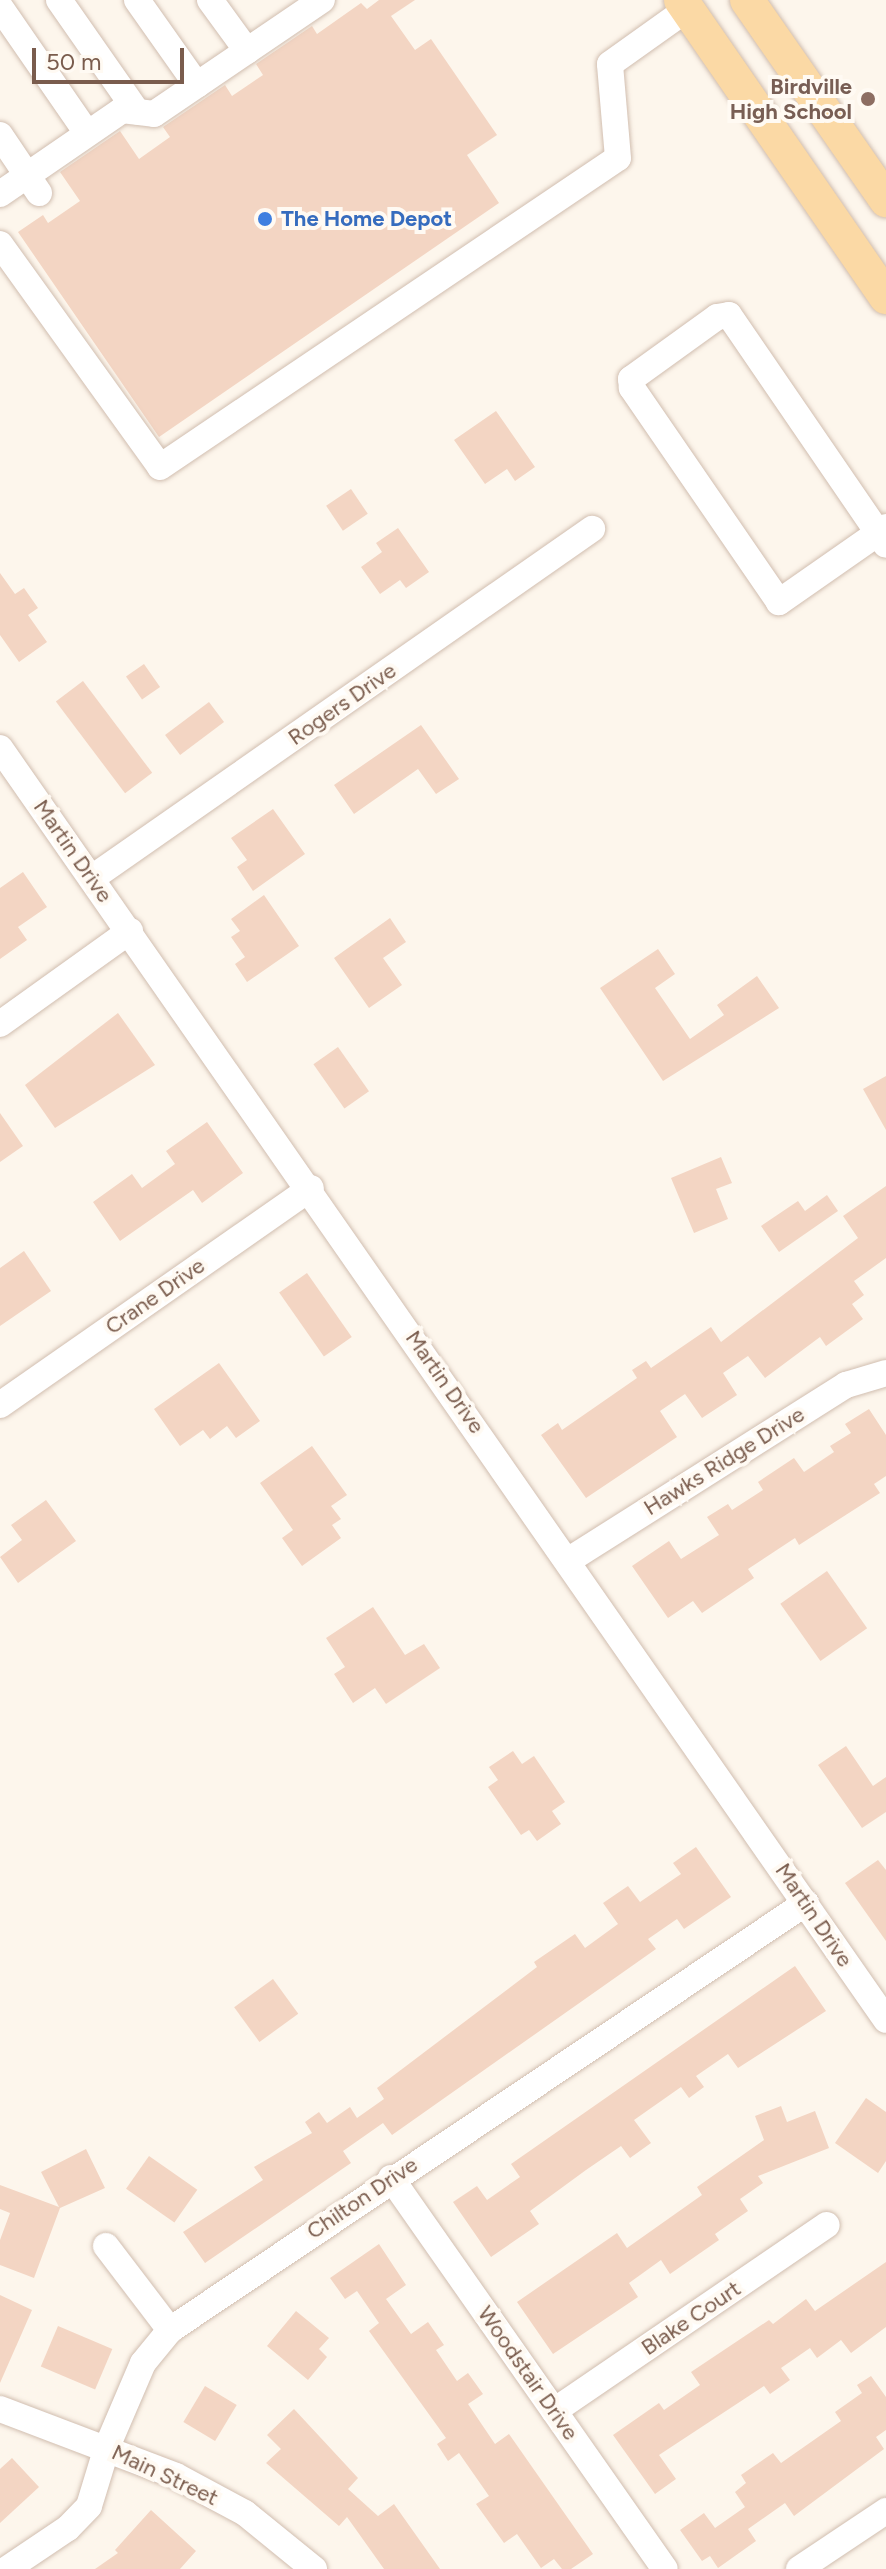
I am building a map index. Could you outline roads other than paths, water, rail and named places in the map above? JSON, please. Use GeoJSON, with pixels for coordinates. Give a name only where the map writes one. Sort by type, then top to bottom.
{"type":"FeatureCollection","features":[{"type":"Feature","properties":{"kind":"main road"},"geometry":{"type":"LineString","coordinates":[[747,0],[886,200]]}},
{"type":"Feature","properties":{"kind":"main road"},"geometry":{"type":"LineString","coordinates":[[684,4],[886,297]]}},
{"type":"Feature","properties":{"kind":"street"},"geometry":{"type":"LineString","coordinates":[[59,0],[137,112]]}},
{"type":"Feature","properties":{"kind":"street"},"geometry":{"type":"LineString","coordinates":[[137,0],[197,85]]}},
{"type":"Feature","properties":{"kind":"street"},"geometry":{"type":"LineString","coordinates":[[210,0],[247,51]]}},
{"type":"Feature","properties":{"kind":"street"},"geometry":{"type":"LineString","coordinates":[[0,194],[33,184],[87,133],[122,110],[154,114],[247,51],[291,9],[322,0]]}},
{"type":"Feature","properties":{"kind":"street"},"geometry":{"type":"LineString","coordinates":[[0,244],[160,467],[618,158],[610,64],[684,4]]}},
{"type":"Feature","properties":{"kind":"street"},"geometry":{"type":"LineString","coordinates":[[0,7],[87,133]]}},
{"type":"Feature","properties":{"kind":"street"},"geometry":{"type":"LineString","coordinates":[[0,135],[33,184]]}},
{"type":"Feature","properties":{"kind":"street"},"geometry":{"type":"LineString","coordinates":[[729,315],[883,535],[779,602],[632,388],[631,379],[717,317],[729,315]]}},
{"type":"Feature","properties":{"kind":"street","name":"Rogers Drive"},"geometry":{"type":"LineString","coordinates":[[92,878],[592,529]]}},
{"type":"Feature","properties":{"kind":"street","name":"Martin Drive"},"geometry":{"type":"LineString","coordinates":[[0,748],[311,1188],[806,1903],[881,2003]]}},
{"type":"Feature","properties":{"kind":"street"},"geometry":{"type":"LineString","coordinates":[[0,1024],[130,931]]}},
{"type":"Feature","properties":{"kind":"street","name":"Crane Drive"},"geometry":{"type":"LineString","coordinates":[[0,1405],[311,1188]]}},
{"type":"Feature","properties":{"kind":"street","name":"Hawks Ridge Drive"},"geometry":{"type":"LineString","coordinates":[[569,1560],[846,1385],[886,1373]]}},
{"type":"Feature","properties":{"kind":"street","name":"Chilton Drive"},"geometry":{"type":"LineString","coordinates":[[7,2569],[68,2528],[89,2506],[107,2447],[151,2348],[170,2330],[391,2178],[806,1903]]}},
{"type":"Feature","properties":{"kind":"street","name":"Woodstair Drive"},"geometry":{"type":"LineString","coordinates":[[391,2178],[665,2569]]}},
{"type":"Feature","properties":{"kind":"street","name":"Blake Court"},"geometry":{"type":"LineString","coordinates":[[554,2411],[827,2225]]}},
{"type":"Feature","properties":{"kind":"street"},"geometry":{"type":"LineString","coordinates":[[106,2246],[170,2330]]}},
{"type":"Feature","properties":{"kind":"street","name":"Main Street"},"geometry":{"type":"LineString","coordinates":[[0,2409],[107,2447],[176,2476],[245,2513],[314,2569]]}},
{"type":"Feature","properties":{"kind":"street"},"geometry":{"type":"LineString","coordinates":[[799,2569],[886,2511]]}},
{"type":"Feature","properties":{"kind":"place","name":"Birdville High School"},"geometry":{"type":"Point","coordinates":[868,99]}},
{"type":"Feature","properties":{"kind":"place","name":"The Home Depot"},"geometry":{"type":"Point","coordinates":[265,219]}}]}
